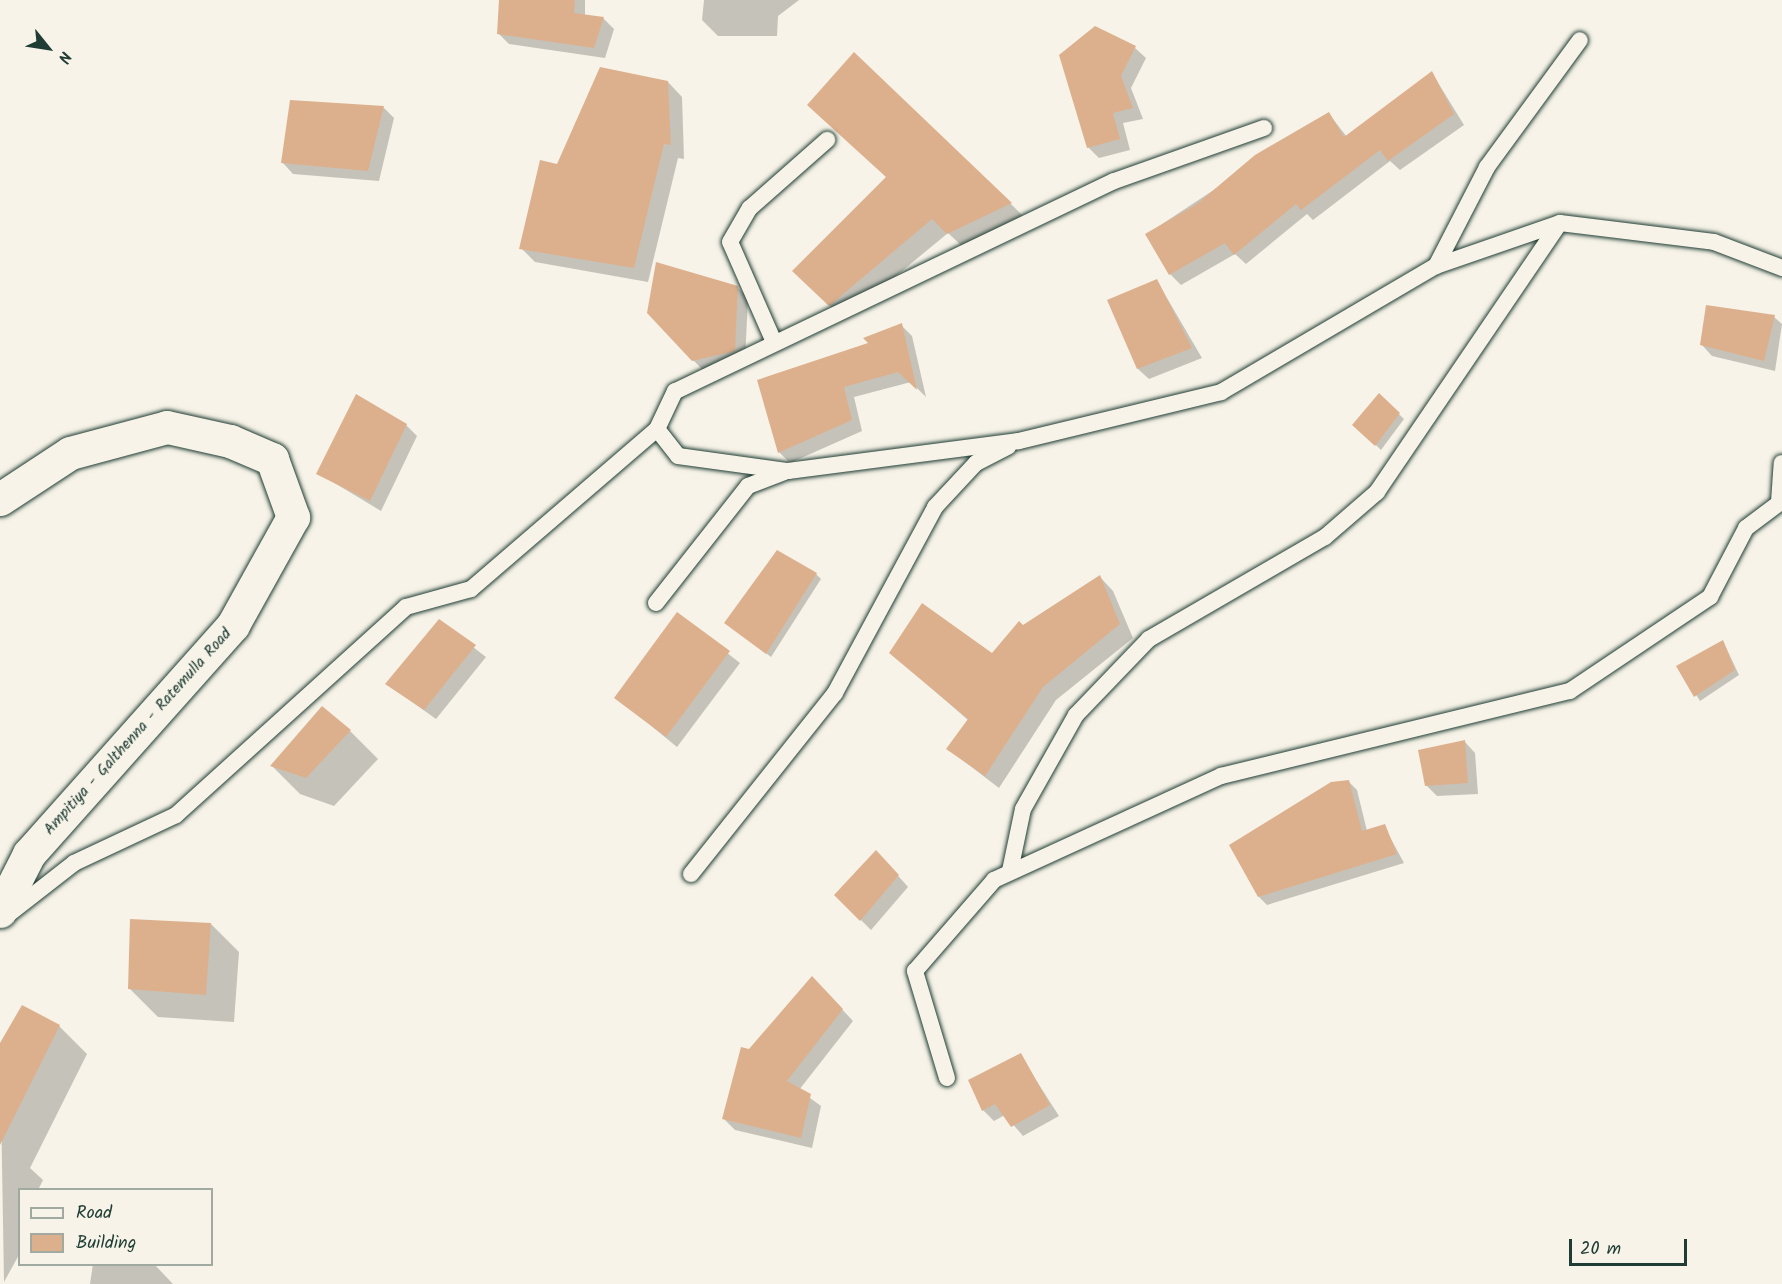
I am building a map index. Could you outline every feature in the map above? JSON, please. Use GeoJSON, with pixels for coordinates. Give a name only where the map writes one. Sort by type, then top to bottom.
{"type":"FeatureCollection","features":[{"type":"Feature","properties":{"kind":"street","name":"Ampitiya - Galthenna - Ratemulla Road"},"geometry":{"type":"LineString","coordinates":[[0,499],[70,453],[167,427],[230,441],[272,459],[293,517],[233,625],[29,854],[0,911]]}},
{"type":"Feature","properties":{"kind":"lane"},"geometry":{"type":"LineString","coordinates":[[1436,266],[1487,167],[1580,40]]}},
{"type":"Feature","properties":{"kind":"lane"},"geometry":{"type":"LineString","coordinates":[[0,922],[74,863],[176,814],[406,606],[471,589],[657,429],[675,392],[774,342],[1114,181],[1264,128]]}},
{"type":"Feature","properties":{"kind":"lane"},"geometry":{"type":"LineString","coordinates":[[774,342],[730,242],[750,208],[827,140]]}},
{"type":"Feature","properties":{"kind":"lane"},"geometry":{"type":"LineString","coordinates":[[1011,871],[1023,809],[1076,715],[1149,639],[1324,537],[1377,492],[1560,223]]}},
{"type":"Feature","properties":{"kind":"lane"},"geometry":{"type":"LineString","coordinates":[[656,603],[748,486],[788,471],[1019,441],[1221,392],[1436,266],[1560,223],[1714,242],[1782,268]]}},
{"type":"Feature","properties":{"kind":"lane"},"geometry":{"type":"LineString","coordinates":[[657,429],[678,456],[788,471]]}},
{"type":"Feature","properties":{"kind":"lane"},"geometry":{"type":"LineString","coordinates":[[691,874],[835,693],[935,507],[976,464],[1019,441]]}},
{"type":"Feature","properties":{"kind":"lane"},"geometry":{"type":"LineString","coordinates":[[947,1078],[915,971],[994,880],[1221,776],[1570,691],[1710,597],[1746,528],[1781,502],[1782,463]]}},
{"type":"Feature","properties":{"kind":"building"},"geometry":{"type":"Polygon","coordinates":[[[499,0],[575,0],[574,13],[604,17],[594,48],[497,34],[499,0]]]}},
{"type":"Feature","properties":{"kind":"building"},"geometry":{"type":"Polygon","coordinates":[[[1095,26],[1136,46],[1121,76],[1133,108],[1113,113],[1120,139],[1087,148],[1059,55],[1095,26]]]}},
{"type":"Feature","properties":{"kind":"building"},"geometry":{"type":"Polygon","coordinates":[[[854,52],[1012,203],[947,234],[932,219],[829,306],[792,271],[886,177],[807,105],[854,52]]]}},
{"type":"Feature","properties":{"kind":"building"},"geometry":{"type":"Polygon","coordinates":[[[600,67],[668,81],[671,145],[664,144],[634,268],[519,249],[540,160],[557,164],[600,67]]]}},
{"type":"Feature","properties":{"kind":"building"},"geometry":{"type":"Polygon","coordinates":[[[1432,71],[1454,114],[1388,161],[1380,150],[1301,210],[1296,204],[1234,255],[1225,243],[1169,275],[1145,234],[1197,204],[1255,155],[1329,112],[1344,137],[1432,71]]]}},
{"type":"Feature","properties":{"kind":"building"},"geometry":{"type":"Polygon","coordinates":[[[290,100],[384,106],[368,171],[281,163],[290,100]]]}},
{"type":"Feature","properties":{"kind":"building"},"geometry":{"type":"Polygon","coordinates":[[[656,262],[738,286],[735,351],[692,361],[647,313],[656,262]]]}},
{"type":"Feature","properties":{"kind":"building"},"geometry":{"type":"Polygon","coordinates":[[[1157,279],[1192,348],[1137,369],[1107,300],[1157,279]]]}},
{"type":"Feature","properties":{"kind":"building"},"geometry":{"type":"Polygon","coordinates":[[[1706,305],[1775,315],[1764,361],[1700,345],[1706,305]]]}},
{"type":"Feature","properties":{"kind":"building"},"geometry":{"type":"Polygon","coordinates":[[[902,323],[917,390],[898,372],[844,387],[852,420],[778,453],[757,380],[868,343],[863,338],[902,323]]]}},
{"type":"Feature","properties":{"kind":"building"},"geometry":{"type":"Polygon","coordinates":[[[1379,393],[1400,413],[1375,446],[1352,425],[1379,393]]]}},
{"type":"Feature","properties":{"kind":"building"},"geometry":{"type":"Polygon","coordinates":[[[356,394],[407,424],[370,501],[316,474],[356,394]]]}},
{"type":"Feature","properties":{"kind":"building"},"geometry":{"type":"Polygon","coordinates":[[[777,550],[817,573],[766,654],[724,623],[777,550]]]}},
{"type":"Feature","properties":{"kind":"building"},"geometry":{"type":"Polygon","coordinates":[[[1100,575],[1120,624],[1043,687],[985,776],[946,749],[968,719],[889,653],[922,603],[992,653],[1019,621],[1023,625],[1100,575]]]}},
{"type":"Feature","properties":{"kind":"building"},"geometry":{"type":"Polygon","coordinates":[[[677,612],[730,651],[666,737],[614,698],[677,612]]]}},
{"type":"Feature","properties":{"kind":"building"},"geometry":{"type":"Polygon","coordinates":[[[439,619],[476,645],[424,710],[385,684],[439,619]]]}},
{"type":"Feature","properties":{"kind":"building"},"geometry":{"type":"Polygon","coordinates":[[[1723,640],[1735,670],[1694,697],[1676,666],[1723,640]]]}},
{"type":"Feature","properties":{"kind":"building"},"geometry":{"type":"Polygon","coordinates":[[[322,706],[351,730],[306,778],[270,766],[322,706]]]}},
{"type":"Feature","properties":{"kind":"building"},"geometry":{"type":"Polygon","coordinates":[[[1465,740],[1468,783],[1425,786],[1418,750],[1465,740]]]}},
{"type":"Feature","properties":{"kind":"building"},"geometry":{"type":"Polygon","coordinates":[[[1349,780],[1362,831],[1385,824],[1397,854],[1258,897],[1229,845],[1331,782],[1349,780]]]}},
{"type":"Feature","properties":{"kind":"building"},"geometry":{"type":"Polygon","coordinates":[[[876,850],[899,875],[860,921],[834,895],[876,850]]]}},
{"type":"Feature","properties":{"kind":"building"},"geometry":{"type":"Polygon","coordinates":[[[130,919],[211,923],[206,995],[128,989],[130,919]]]}},
{"type":"Feature","properties":{"kind":"building"},"geometry":{"type":"Polygon","coordinates":[[[812,976],[843,1009],[787,1081],[811,1094],[801,1138],[722,1119],[741,1047],[749,1049],[812,976]]]}},
{"type":"Feature","properties":{"kind":"building"},"geometry":{"type":"Polygon","coordinates":[[[22,1005],[60,1025],[0,1145],[0,1043],[22,1005]]]}},
{"type":"Feature","properties":{"kind":"building"},"geometry":{"type":"Polygon","coordinates":[[[1021,1053],[1050,1105],[1011,1127],[995,1104],[982,1111],[968,1080],[1021,1053]]]}}]}
